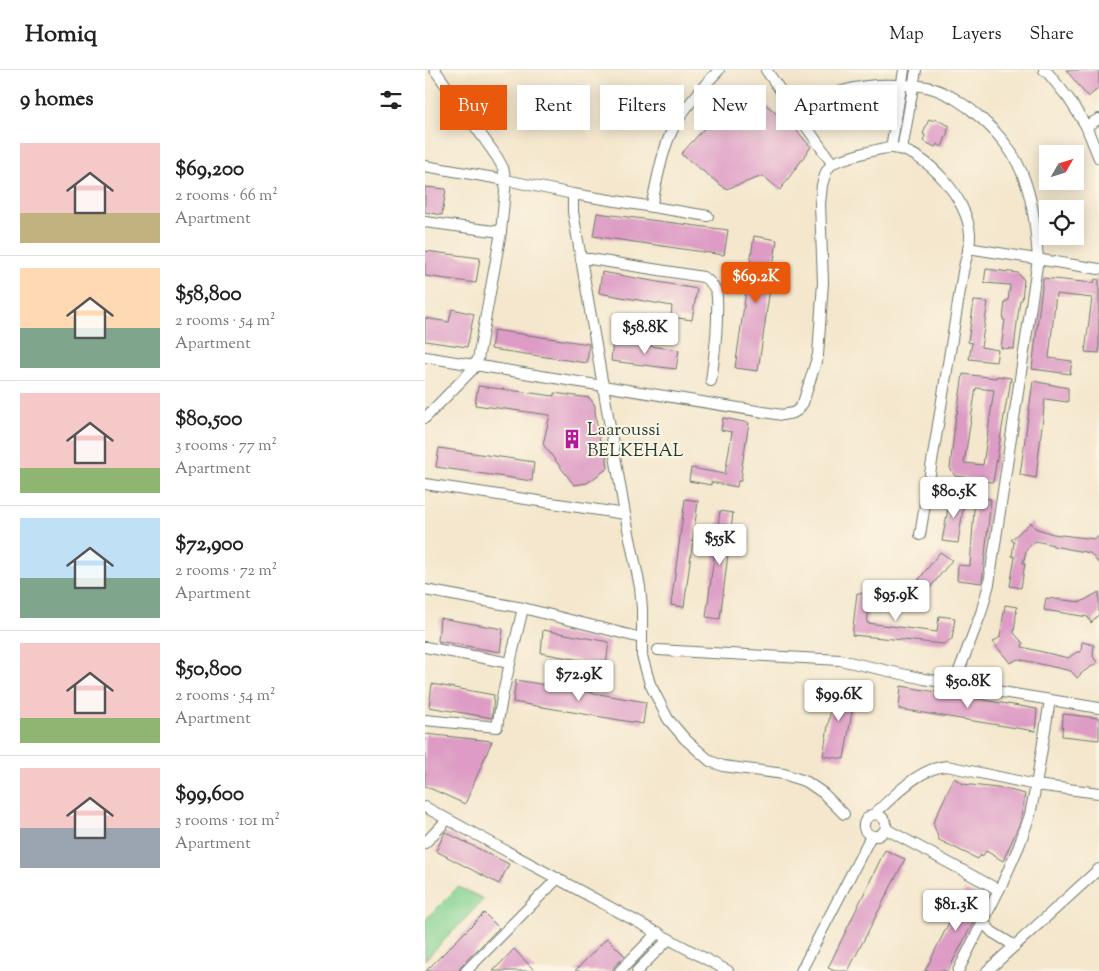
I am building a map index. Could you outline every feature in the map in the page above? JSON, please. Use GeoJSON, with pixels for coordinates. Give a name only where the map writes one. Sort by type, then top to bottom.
{"type":"FeatureCollection","features":[{"type":"Feature","properties":{"kind":"street"},"geometry":{"type":"LineString","coordinates":[[425,418],[469,373],[476,364],[480,354],[501,232],[506,180],[503,168],[497,157],[435,70]]}},
{"type":"Feature","properties":{"kind":"street"},"geometry":{"type":"LineString","coordinates":[[651,207],[662,159],[671,134],[681,116],[719,70]]}},
{"type":"Feature","properties":{"kind":"street"},"geometry":{"type":"LineString","coordinates":[[766,70],[777,85]]}},
{"type":"Feature","properties":{"kind":"street"},"geometry":{"type":"LineString","coordinates":[[891,148],[904,70]]}},
{"type":"Feature","properties":{"kind":"street"},"geometry":{"type":"LineString","coordinates":[[902,150],[916,70]]}},
{"type":"Feature","properties":{"kind":"street"},"geometry":{"type":"LineString","coordinates":[[1044,70],[1069,99],[1086,126],[1099,158]]}},
{"type":"Feature","properties":{"kind":"street"},"geometry":{"type":"LineString","coordinates":[[872,85],[902,85],[929,88],[953,98],[973,111],[992,128],[1016,160],[1025,182],[1035,228],[1038,259],[989,584],[981,613],[954,684]]}},
{"type":"Feature","properties":{"kind":"street"},"geometry":{"type":"LineString","coordinates":[[1086,126],[1099,119]]}},
{"type":"Feature","properties":{"kind":"street"},"geometry":{"type":"LineString","coordinates":[[808,130],[832,164]]}},
{"type":"Feature","properties":{"kind":"street"},"geometry":{"type":"LineString","coordinates":[[425,357],[782,415],[793,413],[798,410],[803,402],[818,355],[823,282],[820,204],[821,186],[826,172],[832,164],[840,160],[886,148],[902,150],[920,158],[954,192],[962,206],[970,233],[920,535]]}},
{"type":"Feature","properties":{"kind":"street"},"geometry":{"type":"LineString","coordinates":[[425,166],[573,194],[708,216]]}},
{"type":"Feature","properties":{"kind":"street"},"geometry":{"type":"LineString","coordinates":[[573,194],[573,212],[581,259],[625,514],[640,587],[642,656],[651,684],[668,719],[685,739],[710,761],[723,766],[784,774],[807,782],[823,793],[844,814]]}},
{"type":"Feature","properties":{"kind":"street"},"geometry":{"type":"LineString","coordinates":[[425,222],[501,232]]}},
{"type":"Feature","properties":{"kind":"street"},"geometry":{"type":"LineString","coordinates":[[968,248],[1099,269]]}},
{"type":"Feature","properties":{"kind":"street"},"geometry":{"type":"LineString","coordinates":[[581,259],[703,277],[708,280],[716,292],[717,304],[717,333],[711,381]]}},
{"type":"Feature","properties":{"kind":"street"},"geometry":{"type":"LineString","coordinates":[[425,484],[625,514]]}},
{"type":"Feature","properties":{"kind":"street"},"geometry":{"type":"LineString","coordinates":[[425,590],[523,608],[641,638]]}},
{"type":"Feature","properties":{"kind":"street"},"geometry":{"type":"LineString","coordinates":[[425,720],[497,727],[523,608]]}},
{"type":"Feature","properties":{"kind":"street"},"geometry":{"type":"LineString","coordinates":[[425,647],[510,663]]}},
{"type":"Feature","properties":{"kind":"street"},"geometry":{"type":"LineString","coordinates":[[658,650],[840,660],[924,680],[1099,708]]}},
{"type":"Feature","properties":{"kind":"street"},"geometry":{"type":"LineString","coordinates":[[959,971],[999,890],[1019,846],[1030,815],[1050,700]]}},
{"type":"Feature","properties":{"kind":"street"},"geometry":{"type":"LineString","coordinates":[[874,814],[883,818],[886,825],[886,829],[878,836],[871,836],[865,831],[864,823],[867,817],[874,814],[925,772],[937,767],[947,766],[1036,785],[1099,793]]}},
{"type":"Feature","properties":{"kind":"street"},"geometry":{"type":"LineString","coordinates":[[425,807],[729,971]]}},
{"type":"Feature","properties":{"kind":"street"},"geometry":{"type":"LineString","coordinates":[[425,843],[447,820]]}},
{"type":"Feature","properties":{"kind":"street"},"geometry":{"type":"LineString","coordinates":[[886,829],[999,890]]}},
{"type":"Feature","properties":{"kind":"street"},"geometry":{"type":"LineString","coordinates":[[801,971],[871,836]]}},
{"type":"Feature","properties":{"kind":"street"},"geometry":{"type":"LineString","coordinates":[[987,971],[1099,869]]}},
{"type":"Feature","properties":{"kind":"street"},"geometry":{"type":"LineString","coordinates":[[466,971],[558,878]]}},
{"type":"Feature","properties":{"kind":"street"},"geometry":{"type":"LineString","coordinates":[[983,922],[992,932],[1015,946]]}},
{"type":"Feature","properties":{"kind":"street"},"geometry":{"type":"LineString","coordinates":[[620,971],[658,932]]}},
{"type":"Feature","properties":{"kind":"street"},"geometry":{"type":"LineString","coordinates":[[637,971],[669,938]]}},
{"type":"Feature","properties":{"kind":"green space"},"geometry":{"type":"Polygon","coordinates":[[[458,887],[484,899],[425,960],[425,920],[458,887]]]}},
{"type":"Feature","properties":{"kind":"building"},"geometry":{"type":"Polygon","coordinates":[[[1066,70],[1099,70],[1099,88],[1088,97],[1066,70]]]}},
{"type":"Feature","properties":{"kind":"building"},"geometry":{"type":"Polygon","coordinates":[[[766,105],[776,113],[776,130],[796,130],[811,147],[780,190],[763,176],[726,189],[681,154],[703,130],[766,130],[766,105]]]}},
{"type":"Feature","properties":{"kind":"building"},"geometry":{"type":"Polygon","coordinates":[[[929,119],[934,121],[935,119],[950,126],[942,147],[937,144],[935,147],[923,141],[925,135],[923,134],[929,119]]]}},
{"type":"Feature","properties":{"kind":"building"},"geometry":{"type":"Polygon","coordinates":[[[425,187],[446,189],[442,215],[425,212],[425,187]]]}},
{"type":"Feature","properties":{"kind":"building"},"geometry":{"type":"Polygon","coordinates":[[[597,213],[728,230],[724,255],[593,236],[597,213]]]}},
{"type":"Feature","properties":{"kind":"building"},"geometry":{"type":"Polygon","coordinates":[[[754,236],[777,240],[758,371],[735,368],[754,236]]]}},
{"type":"Feature","properties":{"kind":"building"},"geometry":{"type":"Polygon","coordinates":[[[425,251],[480,258],[476,283],[425,276],[425,251]]]}},
{"type":"Feature","properties":{"kind":"building"},"geometry":{"type":"Polygon","coordinates":[[[986,269],[1018,273],[1024,280],[1014,349],[1001,348],[1005,320],[1003,320],[1005,301],[1008,301],[1010,285],[984,283],[986,269]]]}},
{"type":"Feature","properties":{"kind":"building"},"geometry":{"type":"Polygon","coordinates":[[[602,272],[697,289],[692,320],[671,317],[672,306],[599,293],[602,272]]]}},
{"type":"Feature","properties":{"kind":"building"},"geometry":{"type":"Polygon","coordinates":[[[1043,278],[1094,283],[1095,279],[1099,280],[1099,353],[1085,352],[1092,298],[1056,294],[1049,358],[1072,361],[1070,374],[1032,369],[1043,278]]]}},
{"type":"Feature","properties":{"kind":"building"},"geometry":{"type":"Polygon","coordinates":[[[974,301],[988,302],[981,347],[998,350],[996,362],[969,359],[972,343],[968,342],[974,301]]]}},
{"type":"Feature","properties":{"kind":"building"},"geometry":{"type":"Polygon","coordinates":[[[452,309],[474,314],[467,347],[425,341],[425,318],[449,322],[452,309]]]}},
{"type":"Feature","properties":{"kind":"building"},"geometry":{"type":"Polygon","coordinates":[[[494,330],[589,344],[587,363],[491,349],[494,330]]]}},
{"type":"Feature","properties":{"kind":"building"},"geometry":{"type":"Polygon","coordinates":[[[613,341],[679,350],[676,369],[611,361],[613,341]]]}},
{"type":"Feature","properties":{"kind":"building"},"geometry":{"type":"Polygon","coordinates":[[[963,374],[1011,378],[993,482],[955,476],[950,468],[963,374]],[[976,388],[964,463],[983,465],[994,390],[976,388]]]}},
{"type":"Feature","properties":{"kind":"building"},"geometry":{"type":"Polygon","coordinates":[[[1033,381],[1068,388],[1068,402],[1045,399],[1036,478],[1020,475],[1033,381]]]}},
{"type":"Feature","properties":{"kind":"building","name":"Laaroussi BELKEHAL"},"geometry":{"type":"Polygon","coordinates":[[[478,386],[554,396],[554,393],[590,398],[595,406],[599,437],[600,441],[605,445],[608,468],[587,483],[574,485],[543,444],[550,415],[475,405],[478,386]]]}},
{"type":"Feature","properties":{"kind":"building"},"geometry":{"type":"Polygon","coordinates":[[[723,418],[749,423],[741,481],[738,481],[737,487],[711,482],[711,485],[689,481],[691,468],[725,474],[732,432],[721,430],[723,418]]]}},
{"type":"Feature","properties":{"kind":"building"},"geometry":{"type":"Polygon","coordinates":[[[439,448],[534,462],[532,481],[436,467],[439,448]]]}},
{"type":"Feature","properties":{"kind":"building"},"geometry":{"type":"Polygon","coordinates":[[[951,493],[965,495],[958,543],[942,541],[951,493]]]}},
{"type":"Feature","properties":{"kind":"building"},"geometry":{"type":"Polygon","coordinates":[[[975,497],[991,499],[982,583],[957,580],[958,565],[970,566],[975,497]]]}},
{"type":"Feature","properties":{"kind":"building"},"geometry":{"type":"Polygon","coordinates":[[[685,499],[698,501],[684,607],[671,605],[685,499]]]}},
{"type":"Feature","properties":{"kind":"building"},"geometry":{"type":"Polygon","coordinates":[[[720,511],[733,513],[720,619],[706,617],[720,511]]]}},
{"type":"Feature","properties":{"kind":"building"},"geometry":{"type":"Polygon","coordinates":[[[1031,522],[1035,528],[1053,534],[1095,539],[1099,536],[1099,564],[1090,553],[1036,541],[1027,548],[1023,563],[1025,563],[1021,588],[1010,586],[1015,557],[1012,556],[1014,542],[1011,540],[1031,522]]]}},
{"type":"Feature","properties":{"kind":"building"},"geometry":{"type":"Polygon","coordinates":[[[940,552],[952,560],[926,593],[914,586],[940,552]]]}},
{"type":"Feature","properties":{"kind":"building"},"geometry":{"type":"Polygon","coordinates":[[[1099,592],[1099,614],[1091,623],[1088,617],[1044,610],[1046,598],[1081,602],[1099,592]]]}},
{"type":"Feature","properties":{"kind":"building"},"geometry":{"type":"Polygon","coordinates":[[[857,593],[907,598],[905,611],[869,607],[867,623],[937,632],[939,616],[955,618],[952,639],[944,644],[852,635],[857,593]]]}},
{"type":"Feature","properties":{"kind":"building"},"geometry":{"type":"Polygon","coordinates":[[[1005,605],[1017,607],[1014,633],[1023,643],[1022,647],[1068,658],[1077,652],[1081,652],[1082,642],[1094,645],[1093,656],[1097,663],[1077,678],[1071,671],[1018,659],[1010,663],[993,642],[1000,637],[1005,605]]]}},
{"type":"Feature","properties":{"kind":"building"},"geometry":{"type":"Polygon","coordinates":[[[440,618],[503,629],[500,652],[438,641],[440,618]]]}},
{"type":"Feature","properties":{"kind":"building"},"geometry":{"type":"Polygon","coordinates":[[[543,630],[609,642],[606,665],[541,653],[543,630]]]}},
{"type":"Feature","properties":{"kind":"building"},"geometry":{"type":"Polygon","coordinates":[[[516,680],[646,702],[643,724],[513,702],[516,680]]]}},
{"type":"Feature","properties":{"kind":"building"},"geometry":{"type":"Polygon","coordinates":[[[432,684],[494,695],[492,718],[429,707],[432,684]]]}},
{"type":"Feature","properties":{"kind":"building"},"geometry":{"type":"Polygon","coordinates":[[[835,684],[856,688],[844,759],[823,756],[835,684]]]}},
{"type":"Feature","properties":{"kind":"building"},"geometry":{"type":"Polygon","coordinates":[[[901,686],[1037,709],[1035,731],[899,709],[901,686]]]}},
{"type":"Feature","properties":{"kind":"building"},"geometry":{"type":"Polygon","coordinates":[[[1063,714],[1099,718],[1099,740],[1062,736],[1063,714]]]}},
{"type":"Feature","properties":{"kind":"building"},"geometry":{"type":"Polygon","coordinates":[[[425,734],[492,741],[465,804],[425,786],[425,734]]]}},
{"type":"Feature","properties":{"kind":"building"},"geometry":{"type":"Polygon","coordinates":[[[954,778],[963,784],[1005,789],[1025,794],[1020,823],[1003,861],[986,851],[978,859],[939,840],[933,823],[954,778]]]}},
{"type":"Feature","properties":{"kind":"building"},"geometry":{"type":"Polygon","coordinates":[[[445,832],[509,864],[499,884],[436,851],[445,832]]]}},
{"type":"Feature","properties":{"kind":"building"},"geometry":{"type":"Polygon","coordinates":[[[885,850],[905,859],[848,971],[835,971],[828,968],[885,850]]]}},
{"type":"Feature","properties":{"kind":"building"},"geometry":{"type":"Polygon","coordinates":[[[965,890],[985,899],[948,971],[925,971],[965,890]]]}},
{"type":"Feature","properties":{"kind":"building"},"geometry":{"type":"Polygon","coordinates":[[[484,913],[499,928],[461,966],[459,971],[426,971],[484,913]]]}},
{"type":"Feature","properties":{"kind":"building"},"geometry":{"type":"Polygon","coordinates":[[[607,938],[625,956],[612,971],[575,971],[607,938]]]}},
{"type":"Feature","properties":{"kind":"building"},"geometry":{"type":"Polygon","coordinates":[[[514,949],[535,971],[493,971],[514,949]]]}},
{"type":"Feature","properties":{"kind":"place","name":"Laaroussi BELKEHAL"},"geometry":{"type":"Point","coordinates":[572,439]}}]}
